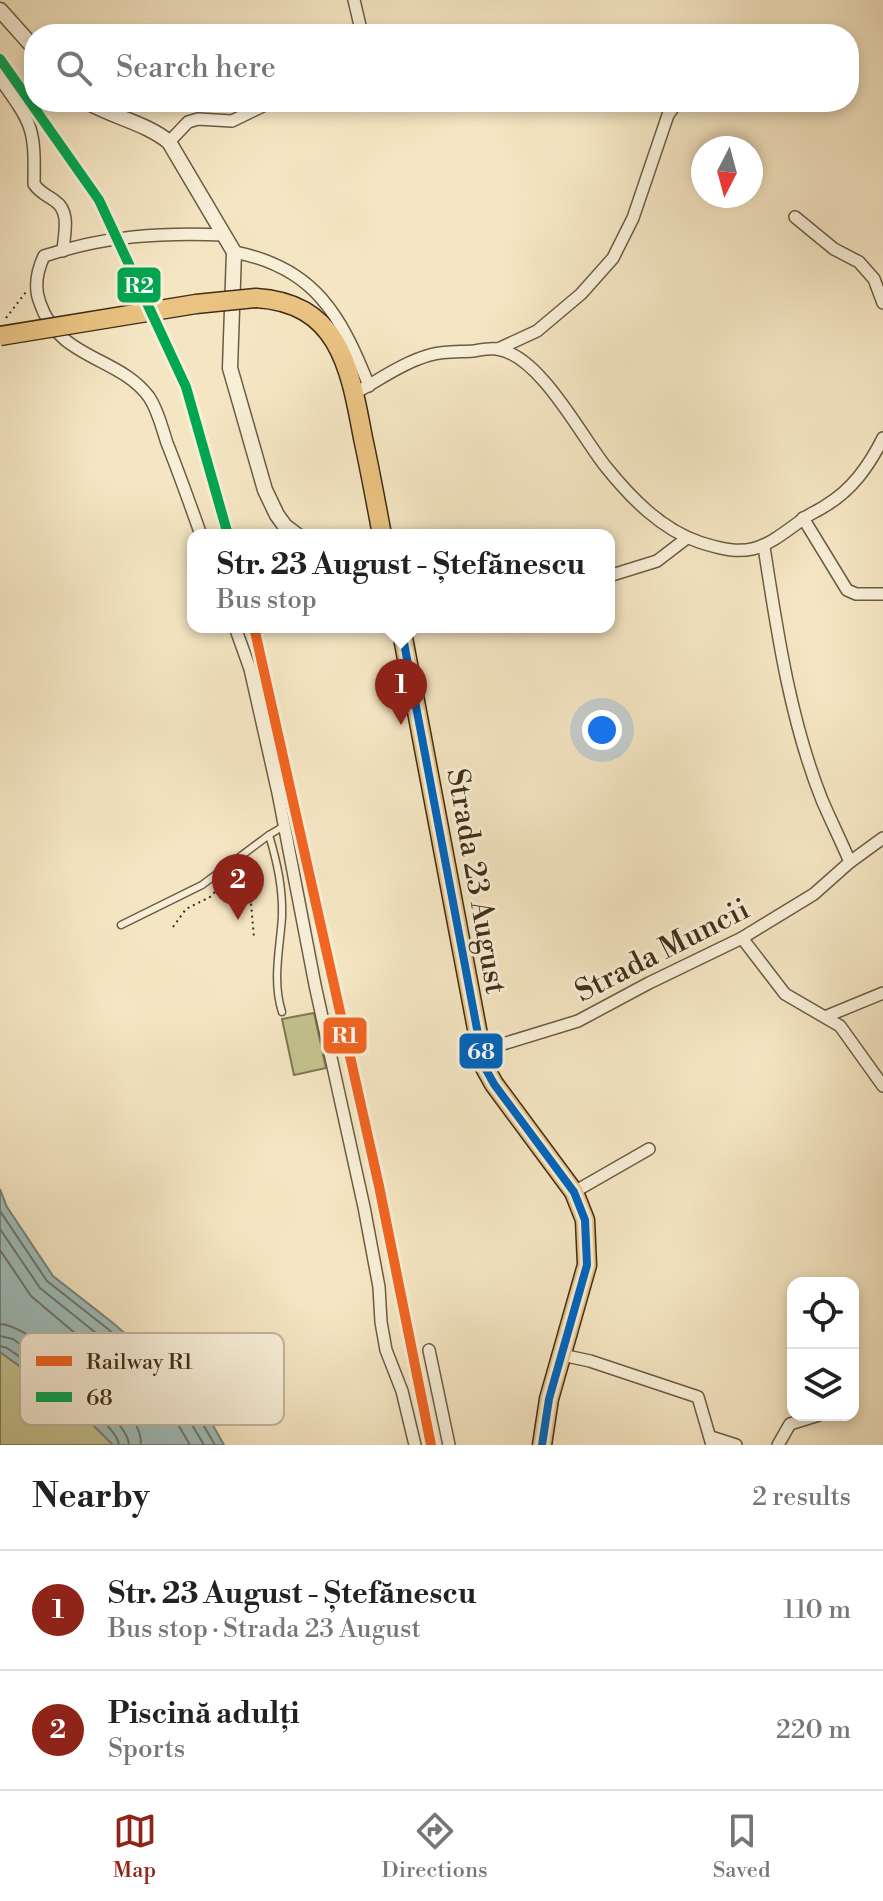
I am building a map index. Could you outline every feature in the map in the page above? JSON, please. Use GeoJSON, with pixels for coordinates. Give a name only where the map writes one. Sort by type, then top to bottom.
{"type":"FeatureCollection","features":[{"type":"Feature","properties":{"kind":"main road"},"geometry":{"type":"LineString","coordinates":[[0,336],[169,308],[256,298],[287,302],[317,319],[335,339],[362,390],[381,529]]}},
{"type":"Feature","properties":{"kind":"main road","name":"Strada 23 August"},"geometry":{"type":"LineString","coordinates":[[402,633],[480,1051],[494,1084],[574,1192],[585,1220],[587,1265],[549,1399],[542,1445]]}},
{"type":"Feature","properties":{"kind":"street"},"geometry":{"type":"LineString","coordinates":[[354,0],[360,24]]}},
{"type":"Feature","properties":{"kind":"street"},"geometry":{"type":"LineString","coordinates":[[0,10],[24,37]]}},
{"type":"Feature","properties":{"kind":"street"},"geometry":{"type":"LineString","coordinates":[[0,79],[24,112],[33,133],[34,184],[39,191],[62,206],[65,213],[63,251]]}},
{"type":"Feature","properties":{"kind":"street"},"geometry":{"type":"LineString","coordinates":[[103,112],[158,133],[169,142],[234,252],[230,368],[265,490],[277,515],[289,529]]}},
{"type":"Feature","properties":{"kind":"street"},"geometry":{"type":"LineString","coordinates":[[169,142],[188,122],[198,119],[232,121],[250,112]]}},
{"type":"Feature","properties":{"kind":"street"},"geometry":{"type":"LineString","coordinates":[[234,252],[263,257],[279,264],[319,295],[349,337],[362,390],[418,359],[434,354],[498,349],[537,331],[581,294],[613,258],[633,218],[670,112]]}},
{"type":"Feature","properties":{"kind":"street"},"geometry":{"type":"LineString","coordinates":[[795,217],[834,249],[859,262],[874,279],[883,303]]}},
{"type":"Feature","properties":{"kind":"street"},"geometry":{"type":"LineString","coordinates":[[199,529],[150,398],[126,378],[56,333],[43,313],[38,298],[38,268],[44,256],[127,236],[176,232],[225,235]]}},
{"type":"Feature","properties":{"kind":"street"},"geometry":{"type":"LineString","coordinates":[[498,349],[528,366],[637,501],[687,538],[720,548],[743,550],[764,547],[803,518],[826,506],[866,470],[883,438]]}},
{"type":"Feature","properties":{"kind":"street"},"geometry":{"type":"LineString","coordinates":[[803,518],[847,590],[856,594],[883,594]]}},
{"type":"Feature","properties":{"kind":"street"},"geometry":{"type":"LineString","coordinates":[[615,574],[657,561],[687,538]]}},
{"type":"Feature","properties":{"kind":"street"},"geometry":{"type":"LineString","coordinates":[[764,547],[781,656],[803,737],[821,798],[850,862]]}},
{"type":"Feature","properties":{"kind":"street"},"geometry":{"type":"LineString","coordinates":[[237,633],[250,669],[364,1207],[379,1287],[386,1350],[402,1391],[415,1445]]}},
{"type":"Feature","properties":{"kind":"street","name":"Strada Muncii"},"geometry":{"type":"LineString","coordinates":[[480,1051],[578,1021],[742,938],[801,903],[883,838]]}},
{"type":"Feature","properties":{"kind":"street"},"geometry":{"type":"LineString","coordinates":[[742,938],[785,994],[840,1026],[883,1086]]}},
{"type":"Feature","properties":{"kind":"street"},"geometry":{"type":"LineString","coordinates":[[827,1016],[883,993]]}},
{"type":"Feature","properties":{"kind":"street"},"geometry":{"type":"LineString","coordinates":[[574,1192],[649,1149]]}},
{"type":"Feature","properties":{"kind":"street"},"geometry":{"type":"LineString","coordinates":[[429,1350],[449,1445]]}},
{"type":"Feature","properties":{"kind":"street"},"geometry":{"type":"LineString","coordinates":[[562,1355],[590,1361],[698,1397],[712,1441],[736,1445]]}},
{"type":"Feature","properties":{"kind":"street"},"geometry":{"type":"LineString","coordinates":[[778,1445],[790,1424],[800,1421]]}},
{"type":"Feature","properties":{"kind":"lane"},"geometry":{"type":"LineString","coordinates":[[121,925],[230,871],[269,835],[284,826]]}},
{"type":"Feature","properties":{"kind":"lane"},"geometry":{"type":"LineString","coordinates":[[269,835],[281,887],[277,982],[282,1012]]}},
{"type":"Feature","properties":{"kind":"path"},"geometry":{"type":"LineString","coordinates":[[0,326],[37,281]]}},
{"type":"Feature","properties":{"kind":"path"},"geometry":{"type":"LineString","coordinates":[[173,927],[186,909],[210,897],[230,871],[250,891],[254,938]]}},
{"type":"Feature","properties":{"kind":"shaded area"},"geometry":{"type":"Polygon","coordinates":[[[314,1013],[326,1068],[294,1075],[282,1019],[314,1013]]]}},
{"type":"Feature","properties":{"kind":"shaded area"},"geometry":{"type":"Polygon","coordinates":[[[0,1352],[20,1366],[20,1425],[93,1425],[113,1445],[0,1445],[0,1352]]]}},
{"type":"Feature","properties":{"kind":"water"},"geometry":{"type":"Polygon","coordinates":[[[0,1189],[7,1207],[53,1276],[124,1333],[20,1333],[20,1366],[0,1352],[0,1189]]]}},
{"type":"Feature","properties":{"kind":"water"},"geometry":{"type":"Polygon","coordinates":[[[93,1425],[213,1425],[224,1445],[113,1445],[93,1425]]]}},
{"type":"Feature","properties":{"kind":"rail line","name":"R1"},"geometry":{"type":"LineString","coordinates":[[255,633],[379,1186],[431,1445]]}},
{"type":"Feature","properties":{"kind":"transit line","name":"R2"},"geometry":{"type":"LineString","coordinates":[[0,59],[24,93]]}},
{"type":"Feature","properties":{"kind":"transit line","name":"R2"},"geometry":{"type":"LineString","coordinates":[[37,112],[99,200],[186,387],[226,529]]}},
{"type":"Feature","properties":{"kind":"transit line","name":"68"},"geometry":{"type":"LineString","coordinates":[[402,633],[484,1066],[574,1192],[585,1220],[587,1265],[549,1399],[542,1445]]}},
{"type":"Feature","properties":{"kind":"place","name":"Str. 23 August - Ștefănescu"},"geometry":{"type":"Point","coordinates":[401,725]}},
{"type":"Feature","properties":{"kind":"place","name":"Piscină adulți"},"geometry":{"type":"Point","coordinates":[238,920]}}]}
